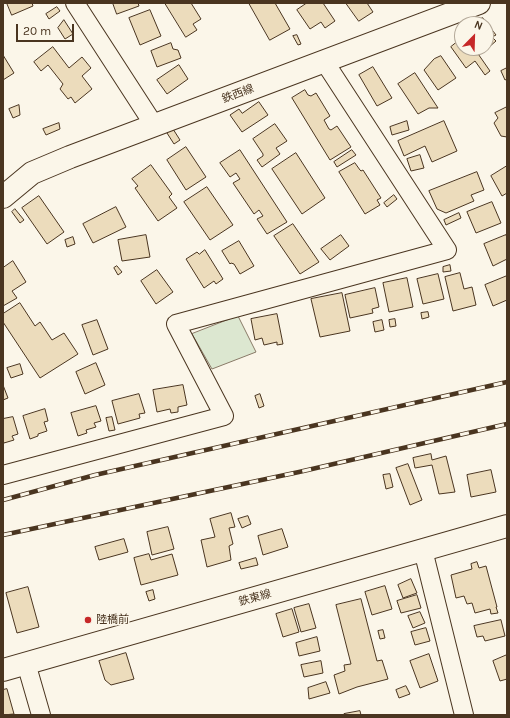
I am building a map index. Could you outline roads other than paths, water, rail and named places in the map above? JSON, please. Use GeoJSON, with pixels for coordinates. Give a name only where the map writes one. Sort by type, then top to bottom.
{"type":"FeatureCollection","features":[{"type":"Feature","properties":{"kind":"street"},"geometry":{"type":"LineString","coordinates":[[75,3],[154,126]]}},
{"type":"Feature","properties":{"kind":"street","name":"鉄西線"},"geometry":{"type":"LineString","coordinates":[[3,197],[32,173],[472,4]]}},
{"type":"Feature","properties":{"kind":"street"},"geometry":{"type":"LineString","coordinates":[[3,475],[224,416],[176,324],[446,250],[324,61]]}},
{"type":"Feature","properties":{"kind":"street","name":"鉄東線"},"geometry":{"type":"LineString","coordinates":[[3,670],[507,526]]}},
{"type":"Feature","properties":{"kind":"street"},"geometry":{"type":"LineString","coordinates":[[423,550],[464,715]]}},
{"type":"Feature","properties":{"kind":"street"},"geometry":{"type":"LineString","coordinates":[[26,663],[41,715]]}},
{"type":"Feature","properties":{"kind":"railway"},"geometry":{"type":"LineString","coordinates":[[3,500],[95,475],[507,382]]}},
{"type":"Feature","properties":{"kind":"railway"},"geometry":{"type":"LineString","coordinates":[[3,535],[299,472],[507,424]]}},
{"type":"Feature","properties":{"kind":"place","name":"陸橋前"},"geometry":{"type":"Point","coordinates":[88,620]}}]}
